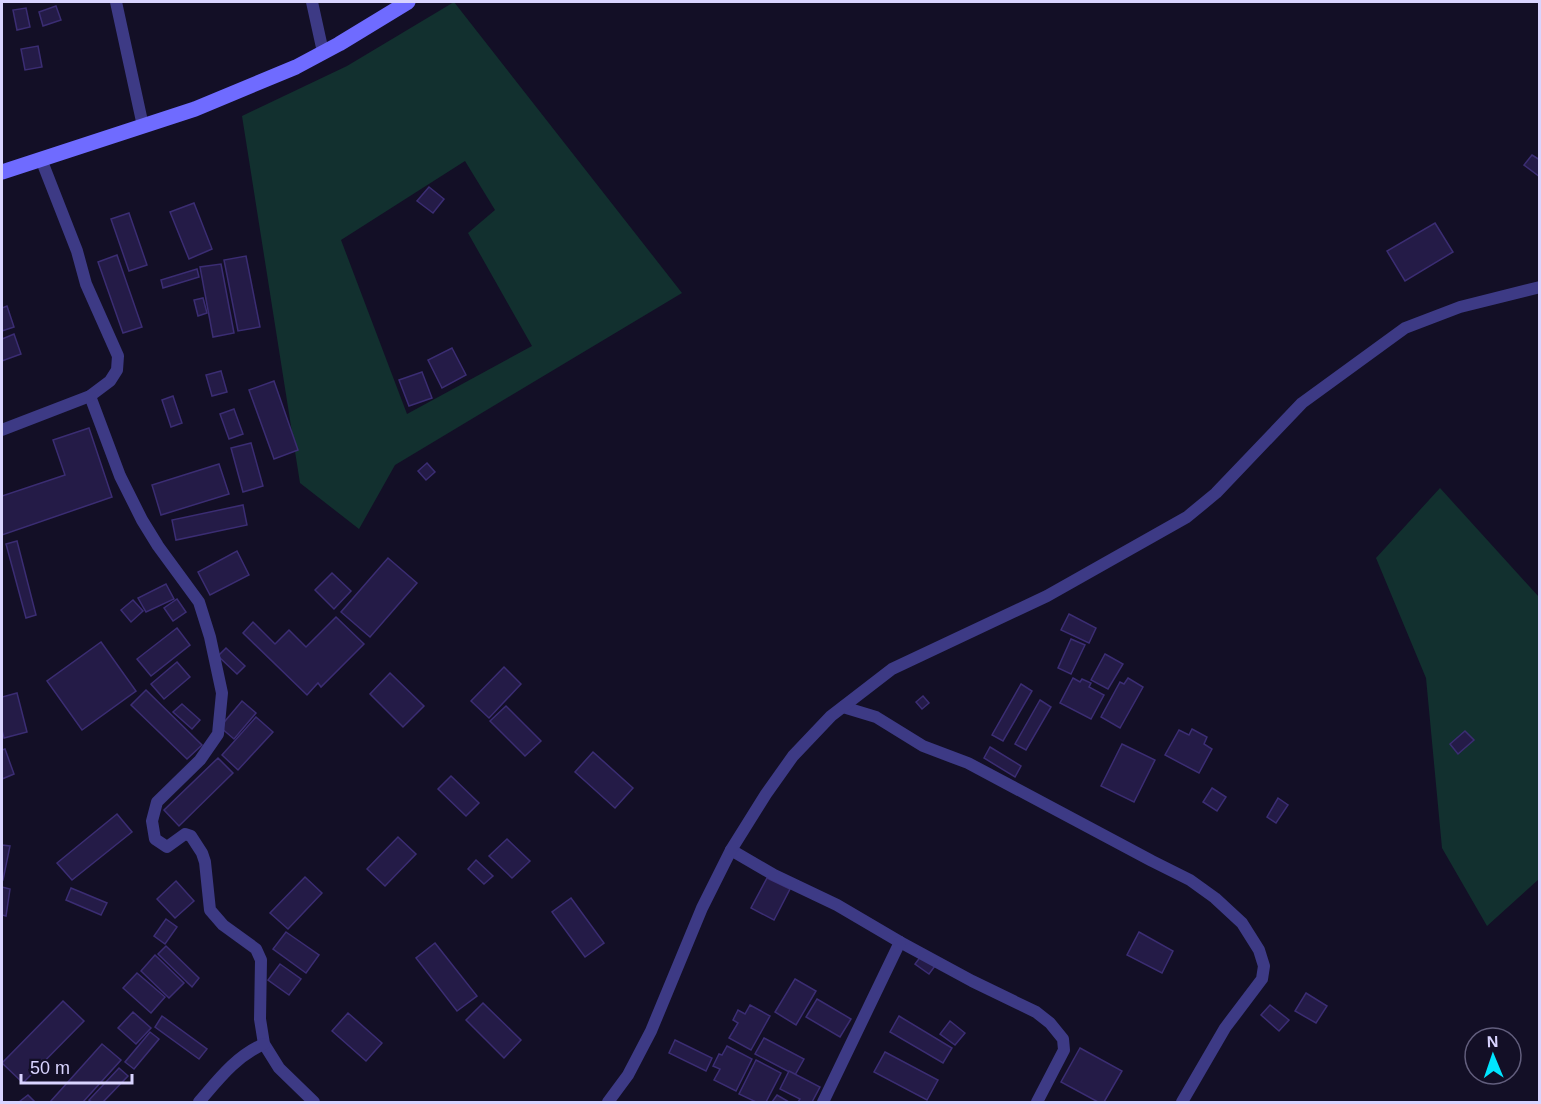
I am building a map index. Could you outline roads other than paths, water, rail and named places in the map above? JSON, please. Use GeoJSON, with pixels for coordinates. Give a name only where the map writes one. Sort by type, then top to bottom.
{"type":"FeatureCollection","features":[{"type":"Feature","properties":{"kind":"main road"},"geometry":{"type":"LineString","coordinates":[[2,172],[195,109],[296,67],[408,2]]}},
{"type":"Feature","properties":{"kind":"street"},"geometry":{"type":"LineString","coordinates":[[116,2],[143,126]]}},
{"type":"Feature","properties":{"kind":"street"},"geometry":{"type":"LineString","coordinates":[[312,2],[323,52]]}},
{"type":"Feature","properties":{"kind":"street"},"geometry":{"type":"LineString","coordinates":[[2,430],[90,396],[110,381],[117,370],[118,356],[86,284],[77,251],[40,159]]}},
{"type":"Feature","properties":{"kind":"street"},"geometry":{"type":"LineString","coordinates":[[608,1102],[628,1075],[651,1031],[702,908],[731,850],[793,756],[831,716],[892,669],[1047,596],[1187,517],[1216,493],[1302,403],[1405,328],[1460,307],[1539,287]]}},
{"type":"Feature","properties":{"kind":"street"},"geometry":{"type":"LineString","coordinates":[[90,396],[120,476],[133,502],[158,546],[199,602],[210,637],[222,693],[218,734],[200,760],[157,802],[152,821],[155,839],[167,847],[185,834],[191,836],[202,853],[210,910],[224,925],[256,949],[261,960],[260,1019],[264,1044],[279,1068],[314,1102]]}},
{"type":"Feature","properties":{"kind":"street"},"geometry":{"type":"LineString","coordinates":[[843,707],[876,717],[923,746],[968,763],[1190,880],[1215,898],[1242,923],[1259,950],[1264,966],[1262,979],[1225,1028],[1182,1102]]}},
{"type":"Feature","properties":{"kind":"street"},"geometry":{"type":"LineString","coordinates":[[731,850],[774,875],[837,905],[972,981],[1036,1012],[1050,1023],[1063,1040],[1064,1050],[1037,1102]]}},
{"type":"Feature","properties":{"kind":"street"},"geometry":{"type":"LineString","coordinates":[[823,1102],[900,942]]}},
{"type":"Feature","properties":{"kind":"street"},"geometry":{"type":"LineString","coordinates":[[200,1102],[238,1059],[264,1044]]}}]}
